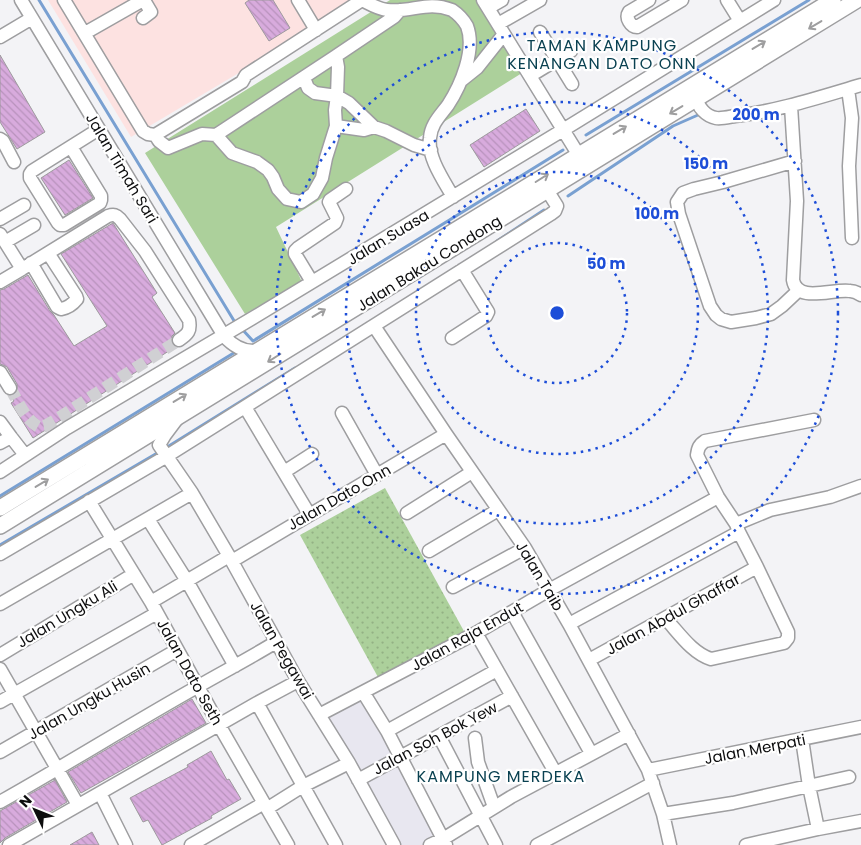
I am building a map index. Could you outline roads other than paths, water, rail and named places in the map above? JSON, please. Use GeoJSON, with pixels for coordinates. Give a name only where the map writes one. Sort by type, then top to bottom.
{"type":"FeatureCollection","features":[{"type":"Feature","properties":{"kind":"main road","name":"Jalan Bakau Condong"},"geometry":{"type":"LineString","coordinates":[[0,526],[547,190],[582,161],[834,0]]}},
{"type":"Feature","properties":{"kind":"main road","name":"Jalan Bakau Condong"},"geometry":{"type":"LineString","coordinates":[[0,508],[251,352],[582,161],[697,100],[857,0]]}},
{"type":"Feature","properties":{"kind":"street","name":"Jalan Timah Sari"},"geometry":{"type":"LineString","coordinates":[[21,0],[165,238],[229,336]]}},
{"type":"Feature","properties":{"kind":"street"},"geometry":{"type":"LineString","coordinates":[[64,0],[143,131],[168,148],[202,134],[216,135],[394,17],[400,10]]}},
{"type":"Feature","properties":{"kind":"street"},"geometry":{"type":"LineString","coordinates":[[85,34],[142,0],[151,12],[144,18]]}},
{"type":"Feature","properties":{"kind":"street"},"geometry":{"type":"LineString","coordinates":[[298,0],[316,30]]}},
{"type":"Feature","properties":{"kind":"street"},"geometry":{"type":"LineString","coordinates":[[151,135],[151,128],[238,76],[246,75],[362,0],[385,10],[400,10],[422,2],[434,1],[448,7],[460,16],[466,25],[470,37],[470,48],[462,80],[432,126],[429,139],[435,164],[453,197]]}},
{"type":"Feature","properties":{"kind":"street"},"geometry":{"type":"LineString","coordinates":[[502,0],[486,4],[582,161]]}},
{"type":"Feature","properties":{"kind":"street"},"geometry":{"type":"LineString","coordinates":[[462,80],[477,68],[501,29],[540,0]]}},
{"type":"Feature","properties":{"kind":"street"},"geometry":{"type":"LineString","coordinates":[[648,0],[627,15],[635,28],[682,0]]}},
{"type":"Feature","properties":{"kind":"street"},"geometry":{"type":"LineString","coordinates":[[727,0],[740,21]]}},
{"type":"Feature","properties":{"kind":"street","name":"Jalan Suasa"},"geometry":{"type":"LineString","coordinates":[[0,472],[64,424],[229,336],[312,282],[774,0]]}},
{"type":"Feature","properties":{"kind":"street"},"geometry":{"type":"LineString","coordinates":[[0,37],[32,18]]}},
{"type":"Feature","properties":{"kind":"street"},"geometry":{"type":"LineString","coordinates":[[540,32],[572,84]]}},
{"type":"Feature","properties":{"kind":"street"},"geometry":{"type":"LineString","coordinates":[[530,76],[571,51]]}},
{"type":"Feature","properties":{"kind":"street"},"geometry":{"type":"LineString","coordinates":[[216,135],[232,153],[257,162],[268,170],[278,190],[287,199],[301,202],[313,194],[322,178],[336,126],[335,110],[338,67],[336,56]]}},
{"type":"Feature","properties":{"kind":"street"},"geometry":{"type":"LineString","coordinates":[[304,78],[308,88],[315,92],[337,96],[349,103],[374,127],[414,145],[431,150]]}},
{"type":"Feature","properties":{"kind":"street"},"geometry":{"type":"LineString","coordinates":[[697,100],[702,110],[716,118],[745,115],[791,106],[861,85]]}},
{"type":"Feature","properties":{"kind":"street"},"geometry":{"type":"LineString","coordinates":[[848,89],[852,118],[849,166],[852,238]]}},
{"type":"Feature","properties":{"kind":"street"},"geometry":{"type":"LineString","coordinates":[[791,106],[797,201],[793,280],[794,286],[803,292]]}},
{"type":"Feature","properties":{"kind":"street"},"geometry":{"type":"LineString","coordinates":[[336,126],[364,130],[374,127]]}},
{"type":"Feature","properties":{"kind":"street"},"geometry":{"type":"LineString","coordinates":[[71,147],[101,196],[101,200],[100,203],[64,225],[60,225],[30,178],[30,174],[32,171],[99,129]]}},
{"type":"Feature","properties":{"kind":"street"},"geometry":{"type":"LineString","coordinates":[[0,139],[3,141],[14,162]]}},
{"type":"Feature","properties":{"kind":"street"},"geometry":{"type":"LineString","coordinates":[[795,161],[723,182],[694,188],[683,193],[678,198],[679,214],[710,306],[721,319],[731,322],[771,314],[803,292],[849,290],[861,295]]}},
{"type":"Feature","properties":{"kind":"street"},"geometry":{"type":"LineString","coordinates":[[312,282],[295,251],[335,223],[337,218],[329,202],[346,189]]}},
{"type":"Feature","properties":{"kind":"street"},"geometry":{"type":"LineString","coordinates":[[0,554],[89,501],[163,451],[245,407],[555,211],[557,206],[547,190]]}},
{"type":"Feature","properties":{"kind":"street"},"geometry":{"type":"LineString","coordinates":[[0,219],[24,205]]}},
{"type":"Feature","properties":{"kind":"street"},"geometry":{"type":"LineString","coordinates":[[0,282],[102,219],[116,215],[145,251],[189,320],[190,327],[188,333],[179,340]]}},
{"type":"Feature","properties":{"kind":"street"},"geometry":{"type":"LineString","coordinates":[[34,225],[3,238],[61,310],[77,299],[48,252]]}},
{"type":"Feature","properties":{"kind":"street"},"geometry":{"type":"LineString","coordinates":[[145,251],[165,238]]}},
{"type":"Feature","properties":{"kind":"street"},"geometry":{"type":"LineString","coordinates":[[452,338],[486,316],[488,312],[462,270]]}},
{"type":"Feature","properties":{"kind":"street","name":"Jalan Taib"},"geometry":{"type":"LineString","coordinates":[[374,326],[525,548],[569,624],[648,770],[663,814],[670,845]]}},
{"type":"Feature","properties":{"kind":"street"},"geometry":{"type":"LineString","coordinates":[[229,336],[251,352]]}},
{"type":"Feature","properties":{"kind":"street"},"geometry":{"type":"LineString","coordinates":[[0,372],[10,388]]}},
{"type":"Feature","properties":{"kind":"street"},"geometry":{"type":"LineString","coordinates":[[245,407],[309,514]]}},
{"type":"Feature","properties":{"kind":"street"},"geometry":{"type":"LineString","coordinates":[[342,413],[377,475]]}},
{"type":"Feature","properties":{"kind":"street"},"geometry":{"type":"LineString","coordinates":[[163,451],[172,425],[180,415]]}},
{"type":"Feature","properties":{"kind":"street"},"geometry":{"type":"LineString","coordinates":[[665,618],[695,650],[711,659],[784,643],[788,638],[788,632],[757,567],[737,528],[718,497],[697,455],[697,450],[705,442],[814,420]]}},
{"type":"Feature","properties":{"kind":"street"},"geometry":{"type":"LineString","coordinates":[[0,422],[5,440],[25,455]]}},
{"type":"Feature","properties":{"kind":"street","name":"Jalan Dato Onn"},"geometry":{"type":"LineString","coordinates":[[0,702],[154,608],[187,581],[309,514],[446,434]]}},
{"type":"Feature","properties":{"kind":"street"},"geometry":{"type":"LineString","coordinates":[[131,445],[150,444],[163,451]]}},
{"type":"Feature","properties":{"kind":"street","name":"Jalan Pegawai"},"geometry":{"type":"LineString","coordinates":[[163,451],[192,494],[230,558],[298,681],[349,763],[394,845]]}},
{"type":"Feature","properties":{"kind":"street"},"geometry":{"type":"LineString","coordinates":[[284,472],[312,454]]}},
{"type":"Feature","properties":{"kind":"street"},"geometry":{"type":"LineString","coordinates":[[407,513],[472,472]]}},
{"type":"Feature","properties":{"kind":"street"},"geometry":{"type":"LineString","coordinates":[[569,624],[770,510],[830,497],[861,486]]}},
{"type":"Feature","properties":{"kind":"street"},"geometry":{"type":"LineString","coordinates":[[0,604],[192,494]]}},
{"type":"Feature","properties":{"kind":"street","name":"Jalan Raja Endut"},"geometry":{"type":"LineString","coordinates":[[319,714],[476,633],[549,590],[718,497]]}},
{"type":"Feature","properties":{"kind":"street","name":"Jalan Dato Seth"},"geometry":{"type":"LineString","coordinates":[[89,501],[154,608],[288,845]]}},
{"type":"Feature","properties":{"kind":"street"},"geometry":{"type":"LineString","coordinates":[[429,551],[498,510]]}},
{"type":"Feature","properties":{"kind":"street"},"geometry":{"type":"LineString","coordinates":[[148,518],[187,581],[235,666]]}},
{"type":"Feature","properties":{"kind":"street"},"geometry":{"type":"LineString","coordinates":[[453,587],[525,548]]}},
{"type":"Feature","properties":{"kind":"street","name":"Jalan Abdul Ghaffar"},"geometry":{"type":"LineString","coordinates":[[589,660],[757,567]]}},
{"type":"Feature","properties":{"kind":"street","name":"Jalan Ungku Ali"},"geometry":{"type":"LineString","coordinates":[[0,655],[134,574]]}},
{"type":"Feature","properties":{"kind":"street"},"geometry":{"type":"LineString","coordinates":[[512,612],[592,753]]}},
{"type":"Feature","properties":{"kind":"street"},"geometry":{"type":"LineString","coordinates":[[476,633],[555,772]]}},
{"type":"Feature","properties":{"kind":"street"},"geometry":{"type":"LineString","coordinates":[[0,802],[276,642]]}},
{"type":"Feature","properties":{"kind":"street","name":"Jalan Ungku Husin"},"geometry":{"type":"LineString","coordinates":[[0,752],[177,650]]}},
{"type":"Feature","properties":{"kind":"street"},"geometry":{"type":"LineString","coordinates":[[0,669],[78,805]]}},
{"type":"Feature","properties":{"kind":"street"},"geometry":{"type":"LineString","coordinates":[[387,731],[497,670]]}},
{"type":"Feature","properties":{"kind":"street"},"geometry":{"type":"LineString","coordinates":[[9,845],[298,681]]}},
{"type":"Feature","properties":{"kind":"street"},"geometry":{"type":"LineString","coordinates":[[363,692],[387,731],[444,842]]}},
{"type":"Feature","properties":{"kind":"street","name":"Jalan Soh Bok Yew"},"geometry":{"type":"LineString","coordinates":[[358,780],[512,696]]}},
{"type":"Feature","properties":{"kind":"street"},"geometry":{"type":"LineString","coordinates":[[257,703],[336,845]]}},
{"type":"Feature","properties":{"kind":"street","name":"Jalan Merpati"},"geometry":{"type":"LineString","coordinates":[[648,770],[861,728]]}},
{"type":"Feature","properties":{"kind":"street"},"geometry":{"type":"LineString","coordinates":[[430,845],[444,842],[494,807],[555,772],[629,734]]}},
{"type":"Feature","properties":{"kind":"street"},"geometry":{"type":"LineString","coordinates":[[439,736],[496,845]]}},
{"type":"Feature","properties":{"kind":"street"},"geometry":{"type":"LineString","coordinates":[[475,738],[478,762],[494,807]]}},
{"type":"Feature","properties":{"kind":"street"},"geometry":{"type":"LineString","coordinates":[[802,739],[818,829]]}},
{"type":"Feature","properties":{"kind":"street"},"geometry":{"type":"LineString","coordinates":[[191,845],[349,763]]}},
{"type":"Feature","properties":{"kind":"street"},"geometry":{"type":"LineString","coordinates":[[663,814],[733,803],[849,778]]}},
{"type":"Feature","properties":{"kind":"street"},"geometry":{"type":"LineString","coordinates":[[537,845],[653,783]]}},
{"type":"Feature","properties":{"kind":"street"},"geometry":{"type":"LineString","coordinates":[[100,793],[126,845]]}},
{"type":"Feature","properties":{"kind":"street"},"geometry":{"type":"LineString","coordinates":[[746,845],[861,821]]}},
{"type":"Feature","properties":{"kind":"waterway"},"geometry":{"type":"LineString","coordinates":[[39,0],[236,324]]}},
{"type":"Feature","properties":{"kind":"waterway"},"geometry":{"type":"LineString","coordinates":[[586,135],[809,0]]}},
{"type":"Feature","properties":{"kind":"waterway"},"geometry":{"type":"LineString","coordinates":[[568,196],[673,126],[698,115]]}},
{"type":"Feature","properties":{"kind":"waterway"},"geometry":{"type":"LineString","coordinates":[[241,328],[253,341],[563,150]]}},
{"type":"Feature","properties":{"kind":"waterway"},"geometry":{"type":"LineString","coordinates":[[497,241],[544,210]]}},
{"type":"Feature","properties":{"kind":"waterway"},"geometry":{"type":"LineString","coordinates":[[0,496],[237,351]]}},
{"type":"Feature","properties":{"kind":"waterway"},"geometry":{"type":"LineString","coordinates":[[164,449],[295,368]]}},
{"type":"Feature","properties":{"kind":"waterway"},"geometry":{"type":"LineString","coordinates":[[0,545],[159,452]]}},
{"type":"Feature","properties":{"kind":"tunnel"},"geometry":{"type":"LineString","coordinates":[[10,388],[30,420],[39,427],[45,426],[179,340]]}},
{"type":"Feature","properties":{"kind":"district","name":"TAMAN KAMPUNG KENANGAN DATO ONN"},"geometry":{"type":"Point","coordinates":[602,54]}},
{"type":"Feature","properties":{"kind":"district","name":"KAMPUNG MERDEKA"},"geometry":{"type":"Point","coordinates":[501,776]}}]}
